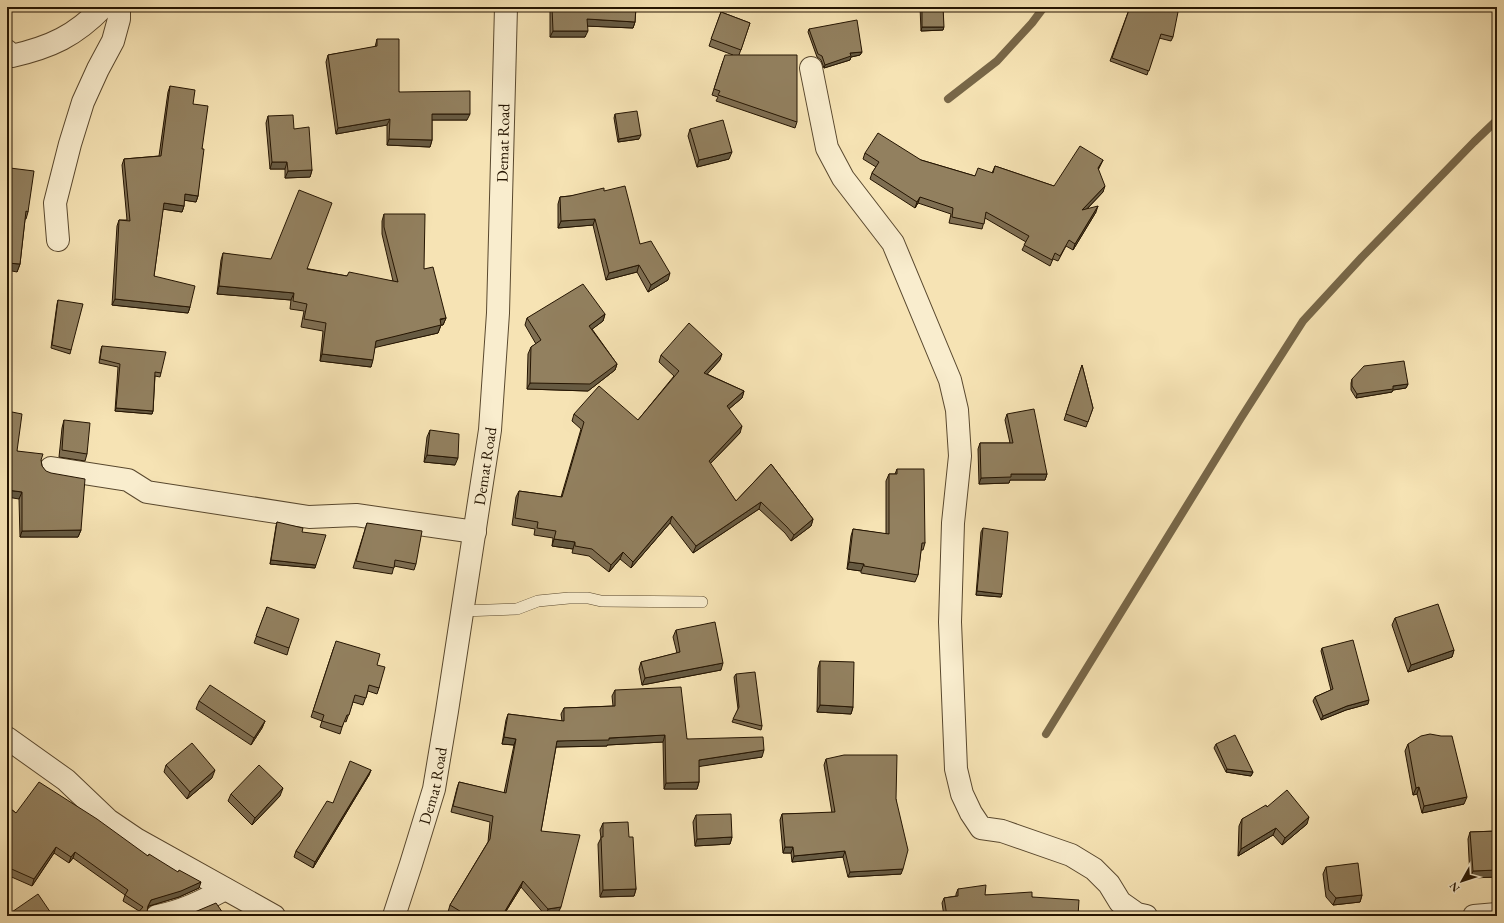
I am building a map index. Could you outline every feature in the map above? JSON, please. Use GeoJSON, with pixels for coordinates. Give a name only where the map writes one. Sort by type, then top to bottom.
{"type":"FeatureCollection","features":[{"type":"Feature","properties":{"kind":"street"},"geometry":{"type":"LineString","coordinates":[[7,51],[12,56],[38,50],[62,39],[88,22],[103,7]]}},
{"type":"Feature","properties":{"kind":"street"},"geometry":{"type":"LineString","coordinates":[[58,240],[55,203],[70,144],[83,102],[113,41],[119,19],[119,7]]}},
{"type":"Feature","properties":{"kind":"street","name":"Demat Road"},"geometry":{"type":"LineString","coordinates":[[394,916],[412,864],[434,789],[463,611],[490,430],[498,313],[506,7]]}},
{"type":"Feature","properties":{"kind":"street"},"geometry":{"type":"LineString","coordinates":[[811,68],[827,148],[843,178],[893,243],[950,380],[957,410],[960,456],[953,523],[950,622],[956,769],[962,794],[971,813],[981,828],[1002,831],[1071,855],[1094,869],[1109,884],[1120,902],[1137,914],[1146,916]]}},
{"type":"Feature","properties":{"kind":"street"},"geometry":{"type":"LineString","coordinates":[[51,468],[128,480],[147,492],[301,516],[356,515],[475,532]]}},
{"type":"Feature","properties":{"kind":"street"},"geometry":{"type":"LineString","coordinates":[[7,738],[66,780],[108,820],[136,839],[274,916]]}},
{"type":"Feature","properties":{"kind":"street"},"geometry":{"type":"LineString","coordinates":[[156,916],[170,914],[205,900],[225,889]]}},
{"type":"Feature","properties":{"kind":"street"},"geometry":{"type":"LineString","coordinates":[[1474,916],[1497,914]]}},
{"type":"Feature","properties":{"kind":"lane"},"geometry":{"type":"LineString","coordinates":[[463,611],[516,609],[538,601],[568,598],[588,598],[601,601],[702,602]]}},
{"type":"Feature","properties":{"kind":"building"},"geometry":{"type":"Polygon","coordinates":[[[552,7],[636,7],[635,22],[587,19],[588,31],[553,31],[552,7]]]}},
{"type":"Feature","properties":{"kind":"building"},"geometry":{"type":"Polygon","coordinates":[[[922,7],[943,7],[944,27],[922,27],[922,7]]]}},
{"type":"Feature","properties":{"kind":"building"},"geometry":{"type":"Polygon","coordinates":[[[1130,7],[1179,7],[1173,37],[1161,34],[1149,71],[1112,58],[1130,7]]]}},
{"type":"Feature","properties":{"kind":"building"},"geometry":{"type":"Polygon","coordinates":[[[721,12],[750,23],[741,50],[711,39],[721,12]]]}},
{"type":"Feature","properties":{"kind":"building"},"geometry":{"type":"Polygon","coordinates":[[[857,20],[862,52],[850,53],[851,56],[825,65],[822,56],[818,54],[809,29],[857,20]]]}},
{"type":"Feature","properties":{"kind":"building"},"geometry":{"type":"Polygon","coordinates":[[[377,39],[399,39],[399,92],[470,91],[470,114],[432,114],[432,140],[389,139],[390,119],[338,128],[328,55],[377,46],[377,39]]]}},
{"type":"Feature","properties":{"kind":"building"},"geometry":{"type":"Polygon","coordinates":[[[725,55],[797,55],[797,122],[718,95],[720,91],[714,89],[725,55]]]}},
{"type":"Feature","properties":{"kind":"building"},"geometry":{"type":"Polygon","coordinates":[[[170,86],[195,90],[193,104],[208,106],[202,149],[204,149],[198,196],[185,194],[184,206],[164,203],[154,276],[195,286],[190,307],[115,299],[119,220],[130,221],[124,159],[161,156],[170,86]]]}},
{"type":"Feature","properties":{"kind":"building"},"geometry":{"type":"Polygon","coordinates":[[[637,111],[641,135],[619,139],[615,114],[637,111]]]}},
{"type":"Feature","properties":{"kind":"building"},"geometry":{"type":"Polygon","coordinates":[[[293,115],[294,129],[309,127],[312,170],[288,171],[287,162],[272,162],[268,116],[293,115]]]}},
{"type":"Feature","properties":{"kind":"building"},"geometry":{"type":"Polygon","coordinates":[[[723,120],[732,152],[699,160],[690,129],[723,120]]]}},
{"type":"Feature","properties":{"kind":"building"},"geometry":{"type":"Polygon","coordinates":[[[878,133],[921,160],[975,176],[978,168],[993,173],[995,166],[1054,186],[1080,146],[1103,160],[1098,168],[1105,186],[1082,210],[1098,206],[1075,244],[1069,240],[1060,256],[1055,253],[1052,260],[1024,245],[1029,236],[986,212],[984,224],[952,217],[953,208],[920,197],[917,202],[872,173],[879,162],[865,153],[878,133]]]}},
{"type":"Feature","properties":{"kind":"building"},"geometry":{"type":"Polygon","coordinates":[[[10,168],[34,171],[28,212],[26,211],[20,264],[7,263],[7,173],[10,173],[10,168]]]}},
{"type":"Feature","properties":{"kind":"building"},"geometry":{"type":"Polygon","coordinates":[[[625,186],[640,244],[651,241],[670,273],[651,285],[639,265],[609,273],[595,219],[561,221],[560,197],[604,188],[604,191],[625,186]]]}},
{"type":"Feature","properties":{"kind":"building"},"geometry":{"type":"Polygon","coordinates":[[[299,190],[332,203],[307,269],[347,276],[349,272],[398,282],[384,227],[384,214],[425,214],[424,269],[433,267],[446,318],[440,319],[441,325],[376,341],[373,360],[322,354],[326,323],[304,319],[307,304],[293,301],[294,293],[219,286],[223,253],[271,259],[299,190]]]}},
{"type":"Feature","properties":{"kind":"building"},"geometry":{"type":"Polygon","coordinates":[[[583,284],[605,314],[589,326],[617,364],[590,384],[530,383],[531,347],[541,340],[527,318],[583,284]]]}},
{"type":"Feature","properties":{"kind":"building"},"geometry":{"type":"Polygon","coordinates":[[[58,300],[83,304],[71,350],[52,345],[58,300]]]}},
{"type":"Feature","properties":{"kind":"building"},"geometry":{"type":"Polygon","coordinates":[[[689,323],[722,354],[704,373],[744,391],[727,406],[742,426],[709,461],[736,501],[771,464],[813,519],[794,535],[761,502],[696,546],[672,516],[633,562],[623,552],[611,565],[592,549],[575,546],[575,542],[554,539],[556,531],[537,528],[538,522],[515,518],[519,491],[562,497],[584,422],[574,414],[599,386],[638,420],[679,371],[661,355],[689,323]]]}},
{"type":"Feature","properties":{"kind":"building"},"geometry":{"type":"Polygon","coordinates":[[[102,346],[166,352],[161,373],[155,372],[153,411],[116,408],[120,364],[100,359],[102,346]]]}},
{"type":"Feature","properties":{"kind":"building"},"geometry":{"type":"Polygon","coordinates":[[[1404,361],[1408,384],[1393,386],[1393,389],[1357,394],[1352,386],[1352,379],[1364,366],[1404,361]]]}},
{"type":"Feature","properties":{"kind":"building"},"geometry":{"type":"Polygon","coordinates":[[[1082,365],[1093,408],[1088,422],[1066,414],[1082,365]]]}},
{"type":"Feature","properties":{"kind":"building"},"geometry":{"type":"Polygon","coordinates":[[[7,388],[11,389],[7,404],[7,388]]]}},
{"type":"Feature","properties":{"kind":"building"},"geometry":{"type":"Polygon","coordinates":[[[1034,409],[1047,474],[1011,474],[1011,477],[981,478],[980,443],[1013,443],[1007,414],[1034,409]]]}},
{"type":"Feature","properties":{"kind":"building"},"geometry":{"type":"Polygon","coordinates":[[[7,411],[22,414],[17,451],[43,454],[41,460],[42,466],[46,471],[85,479],[81,530],[22,531],[22,492],[7,490],[7,411]]]}},
{"type":"Feature","properties":{"kind":"building"},"geometry":{"type":"Polygon","coordinates":[[[64,420],[90,423],[87,454],[62,450],[64,420]]]}},
{"type":"Feature","properties":{"kind":"building"},"geometry":{"type":"Polygon","coordinates":[[[430,430],[459,434],[458,458],[427,455],[430,430]]]}},
{"type":"Feature","properties":{"kind":"building"},"geometry":{"type":"Polygon","coordinates":[[[897,469],[924,469],[925,543],[922,543],[918,575],[849,562],[853,529],[889,534],[889,474],[897,474],[897,469]]]}},
{"type":"Feature","properties":{"kind":"building"},"geometry":{"type":"Polygon","coordinates":[[[277,522],[303,528],[302,532],[326,535],[316,565],[271,560],[277,522]]]}},
{"type":"Feature","properties":{"kind":"building"},"geometry":{"type":"Polygon","coordinates":[[[367,523],[422,531],[416,564],[395,560],[394,568],[356,561],[367,523]]]}},
{"type":"Feature","properties":{"kind":"building"},"geometry":{"type":"Polygon","coordinates":[[[983,528],[1008,532],[1002,594],[977,591],[983,528]]]}},
{"type":"Feature","properties":{"kind":"building"},"geometry":{"type":"Polygon","coordinates":[[[1438,604],[1454,650],[1411,665],[1395,618],[1438,604]]]}},
{"type":"Feature","properties":{"kind":"building"},"geometry":{"type":"Polygon","coordinates":[[[267,607],[299,619],[289,648],[256,636],[267,607]]]}},
{"type":"Feature","properties":{"kind":"building"},"geometry":{"type":"Polygon","coordinates":[[[715,622],[723,663],[645,678],[641,662],[680,652],[676,630],[715,622]]]}},
{"type":"Feature","properties":{"kind":"building"},"geometry":{"type":"Polygon","coordinates":[[[1353,640],[1369,700],[1347,706],[1323,716],[1315,697],[1333,689],[1322,648],[1353,640]]]}},
{"type":"Feature","properties":{"kind":"building"},"geometry":{"type":"Polygon","coordinates":[[[336,641],[380,654],[377,665],[385,667],[379,688],[369,685],[366,698],[355,695],[349,715],[347,715],[342,727],[322,721],[324,715],[313,711],[336,641]]]}},
{"type":"Feature","properties":{"kind":"building"},"geometry":{"type":"Polygon","coordinates":[[[820,661],[854,662],[853,707],[820,705],[820,661]]]}},
{"type":"Feature","properties":{"kind":"building"},"geometry":{"type":"Polygon","coordinates":[[[755,672],[762,726],[733,719],[739,707],[736,674],[755,672]]]}},
{"type":"Feature","properties":{"kind":"building"},"geometry":{"type":"Polygon","coordinates":[[[210,685],[265,721],[254,738],[199,701],[210,685]]]}},
{"type":"Feature","properties":{"kind":"building"},"geometry":{"type":"Polygon","coordinates":[[[681,687],[687,739],[763,737],[764,750],[699,760],[699,782],[666,783],[665,735],[609,738],[609,740],[557,741],[541,831],[580,835],[561,907],[548,909],[523,881],[502,916],[468,916],[450,905],[490,839],[493,816],[453,806],[459,782],[506,793],[516,739],[504,737],[508,714],[564,721],[564,708],[615,706],[615,690],[681,687]]]}},
{"type":"Feature","properties":{"kind":"building"},"geometry":{"type":"Polygon","coordinates":[[[1430,734],[1452,736],[1467,797],[1424,806],[1419,787],[1416,788],[1408,744],[1421,736],[1430,734]]]}},
{"type":"Feature","properties":{"kind":"building"},"geometry":{"type":"Polygon","coordinates":[[[1235,735],[1253,772],[1227,769],[1216,744],[1235,735]]]}},
{"type":"Feature","properties":{"kind":"building"},"geometry":{"type":"Polygon","coordinates":[[[192,743],[215,770],[190,792],[166,765],[192,743]]]}},
{"type":"Feature","properties":{"kind":"building"},"geometry":{"type":"Polygon","coordinates":[[[844,755],[897,755],[896,799],[908,850],[903,869],[850,872],[845,851],[794,856],[793,847],[785,847],[782,814],[835,812],[826,759],[844,755]]]}},
{"type":"Feature","properties":{"kind":"building"},"geometry":{"type":"Polygon","coordinates":[[[350,761],[371,770],[315,862],[296,851],[327,801],[333,803],[350,761]]]}},
{"type":"Feature","properties":{"kind":"building"},"geometry":{"type":"Polygon","coordinates":[[[259,765],[283,788],[255,818],[231,794],[259,765]]]}},
{"type":"Feature","properties":{"kind":"building"},"geometry":{"type":"Polygon","coordinates":[[[39,782],[97,819],[148,856],[149,854],[178,872],[179,870],[201,882],[181,891],[151,900],[147,912],[149,916],[135,916],[143,907],[125,895],[128,890],[75,852],[71,857],[56,847],[34,879],[7,867],[7,806],[16,813],[39,782]]]}},
{"type":"Feature","properties":{"kind":"building"},"geometry":{"type":"Polygon","coordinates":[[[1287,790],[1309,817],[1285,838],[1276,828],[1241,849],[1242,819],[1266,805],[1267,807],[1287,790]]]}},
{"type":"Feature","properties":{"kind":"building"},"geometry":{"type":"Polygon","coordinates":[[[731,814],[732,837],[697,839],[696,815],[731,814]]]}},
{"type":"Feature","properties":{"kind":"building"},"geometry":{"type":"Polygon","coordinates":[[[628,822],[629,837],[633,837],[636,889],[603,890],[601,837],[603,837],[603,823],[628,822]]]}},
{"type":"Feature","properties":{"kind":"building"},"geometry":{"type":"Polygon","coordinates":[[[1497,831],[1497,870],[1473,871],[1470,832],[1497,831]]]}},
{"type":"Feature","properties":{"kind":"building"},"geometry":{"type":"Polygon","coordinates":[[[1358,863],[1362,895],[1336,898],[1329,890],[1326,867],[1358,863]]]}},
{"type":"Feature","properties":{"kind":"building"},"geometry":{"type":"Polygon","coordinates":[[[986,885],[985,895],[1032,892],[1032,897],[1079,900],[1078,916],[947,916],[944,898],[958,896],[958,889],[986,885]]]}},
{"type":"Feature","properties":{"kind":"building"},"geometry":{"type":"Polygon","coordinates":[[[38,894],[53,916],[10,916],[9,914],[38,894]]]}},
{"type":"Feature","properties":{"kind":"building"},"geometry":{"type":"Polygon","coordinates":[[[216,903],[225,916],[185,916],[190,914],[216,903]]]}},
{"type":"Feature","properties":{"kind":"waterway"},"geometry":{"type":"LineString","coordinates":[[948,99],[997,61],[1032,23],[1044,7]]}},
{"type":"Feature","properties":{"kind":"waterway"},"geometry":{"type":"LineString","coordinates":[[1046,734],[1241,418],[1303,321],[1362,257],[1497,120]]}}]}
